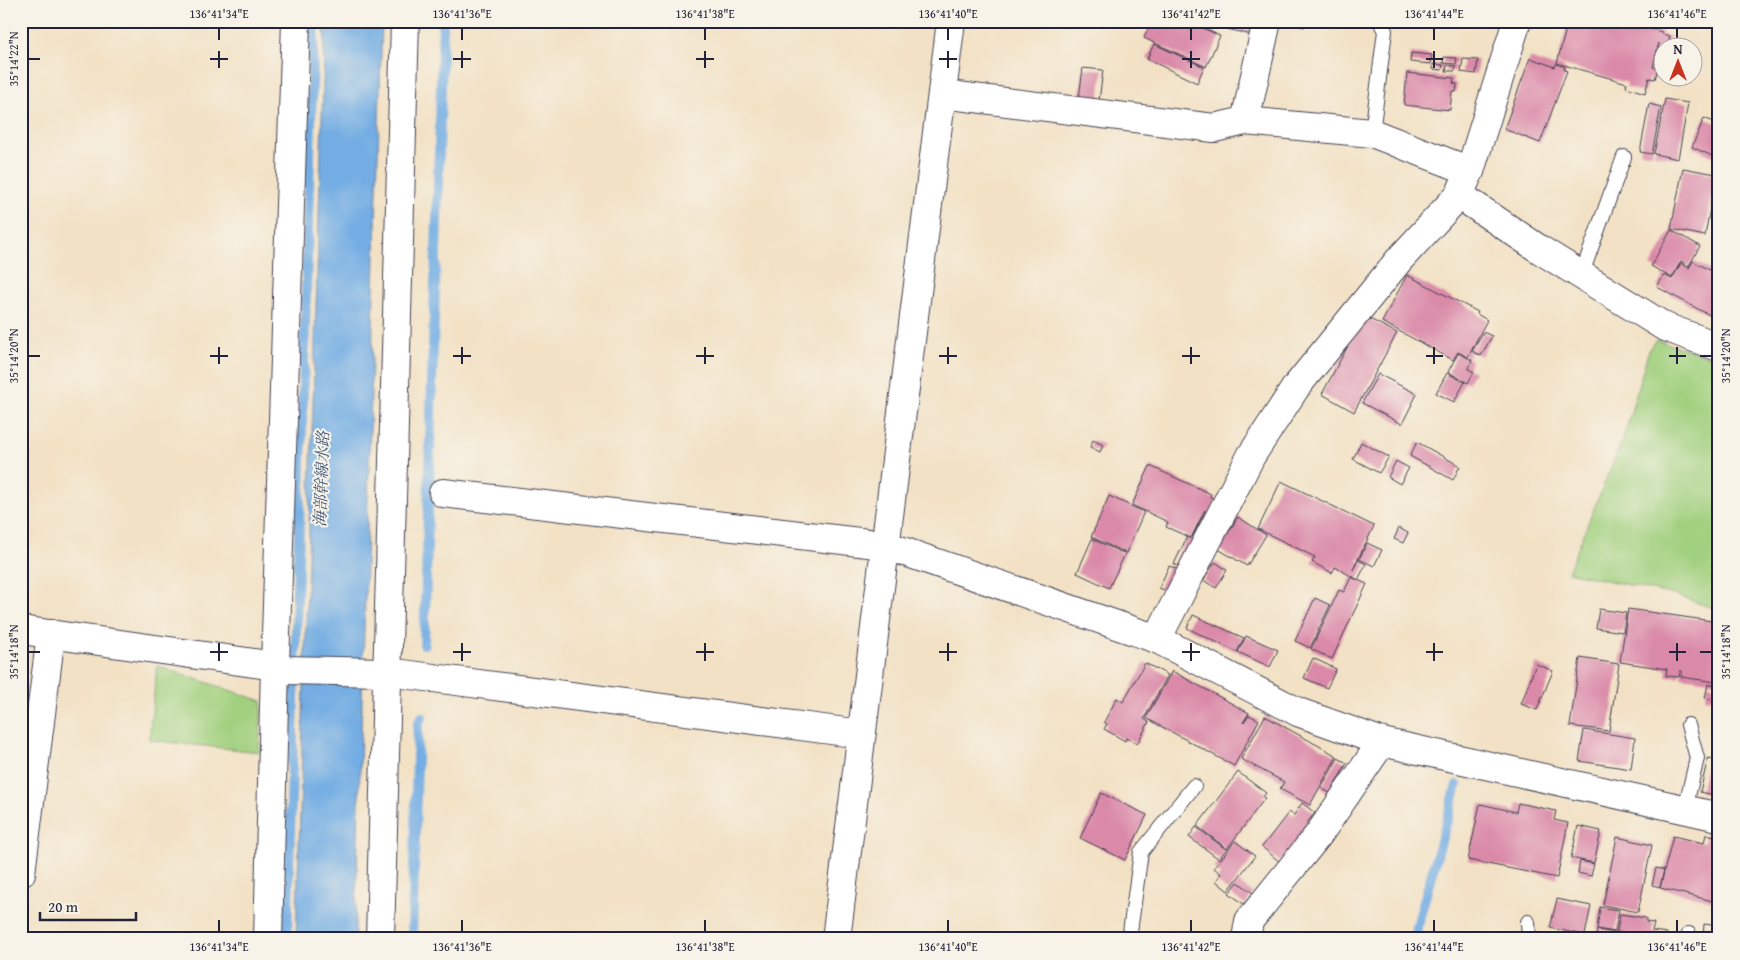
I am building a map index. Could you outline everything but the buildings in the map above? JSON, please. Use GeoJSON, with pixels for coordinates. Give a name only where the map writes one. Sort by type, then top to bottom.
{"type":"FeatureCollection","features":[{"type":"Feature","properties":{"kind":"street"},"geometry":{"type":"LineString","coordinates":[[268,939],[279,668],[296,21]]}},
{"type":"Feature","properties":{"kind":"street"},"geometry":{"type":"LineString","coordinates":[[380,939],[405,21]]}},
{"type":"Feature","properties":{"kind":"street"},"geometry":{"type":"LineString","coordinates":[[836,939],[951,21]]}},
{"type":"Feature","properties":{"kind":"street"},"geometry":{"type":"LineString","coordinates":[[1246,122],[1267,21]]}},
{"type":"Feature","properties":{"kind":"street"},"geometry":{"type":"LineString","coordinates":[[1157,639],[1251,456],[1296,387],[1464,183],[1517,21]]}},
{"type":"Feature","properties":{"kind":"street"},"geometry":{"type":"LineString","coordinates":[[942,94],[1214,128],[1246,122],[1372,133],[1464,183],[1539,250],[1666,327],[1719,347]]}},
{"type":"Feature","properties":{"kind":"street"},"geometry":{"type":"LineString","coordinates":[[443,493],[885,545],[1157,639],[1298,712],[1382,742],[1719,817]]}},
{"type":"Feature","properties":{"kind":"street"},"geometry":{"type":"LineString","coordinates":[[21,630],[279,668],[388,672],[861,734]]}},
{"type":"Feature","properties":{"kind":"street"},"geometry":{"type":"LineString","coordinates":[[21,873],[51,634]]}},
{"type":"Feature","properties":{"kind":"street"},"geometry":{"type":"LineString","coordinates":[[1246,939],[1249,921],[1319,834],[1382,742]]}},
{"type":"Feature","properties":{"kind":"lane"},"geometry":{"type":"LineString","coordinates":[[1372,133],[1385,31],[1380,21]]}},
{"type":"Feature","properties":{"kind":"lane"},"geometry":{"type":"LineString","coordinates":[[1582,276],[1624,157]]}},
{"type":"Feature","properties":{"kind":"lane"},"geometry":{"type":"LineString","coordinates":[[1685,809],[1697,758],[1688,725]]}},
{"type":"Feature","properties":{"kind":"lane"},"geometry":{"type":"LineString","coordinates":[[1129,939],[1141,852],[1194,786]]}},
{"type":"Feature","properties":{"kind":"lane"},"geometry":{"type":"LineString","coordinates":[[1528,922],[1529,939]]}},
{"type":"Feature","properties":{"kind":"green space"},"geometry":{"type":"Polygon","coordinates":[[[1656,340],[1719,359],[1719,610],[1675,595],[1568,572],[1625,433],[1649,349],[1656,340]]]}},
{"type":"Feature","properties":{"kind":"green space"},"geometry":{"type":"Polygon","coordinates":[[[157,666],[262,701],[259,752],[149,740],[157,666]]]}},
{"type":"Feature","properties":{"kind":"water","name":"海部幹線水路"},"geometry":{"type":"Polygon","coordinates":[[[325,21],[382,21],[355,939],[296,939],[325,21]]]}},
{"type":"Feature","properties":{"kind":"waterway"},"geometry":{"type":"LineString","coordinates":[[287,939],[314,21]]}},
{"type":"Feature","properties":{"kind":"waterway"},"geometry":{"type":"LineString","coordinates":[[424,644],[443,21]]}},
{"type":"Feature","properties":{"kind":"waterway"},"geometry":{"type":"LineString","coordinates":[[412,939],[418,724],[422,717]]}},
{"type":"Feature","properties":{"kind":"waterway"},"geometry":{"type":"LineString","coordinates":[[1416,939],[1417,926],[1457,785]]}}]}
